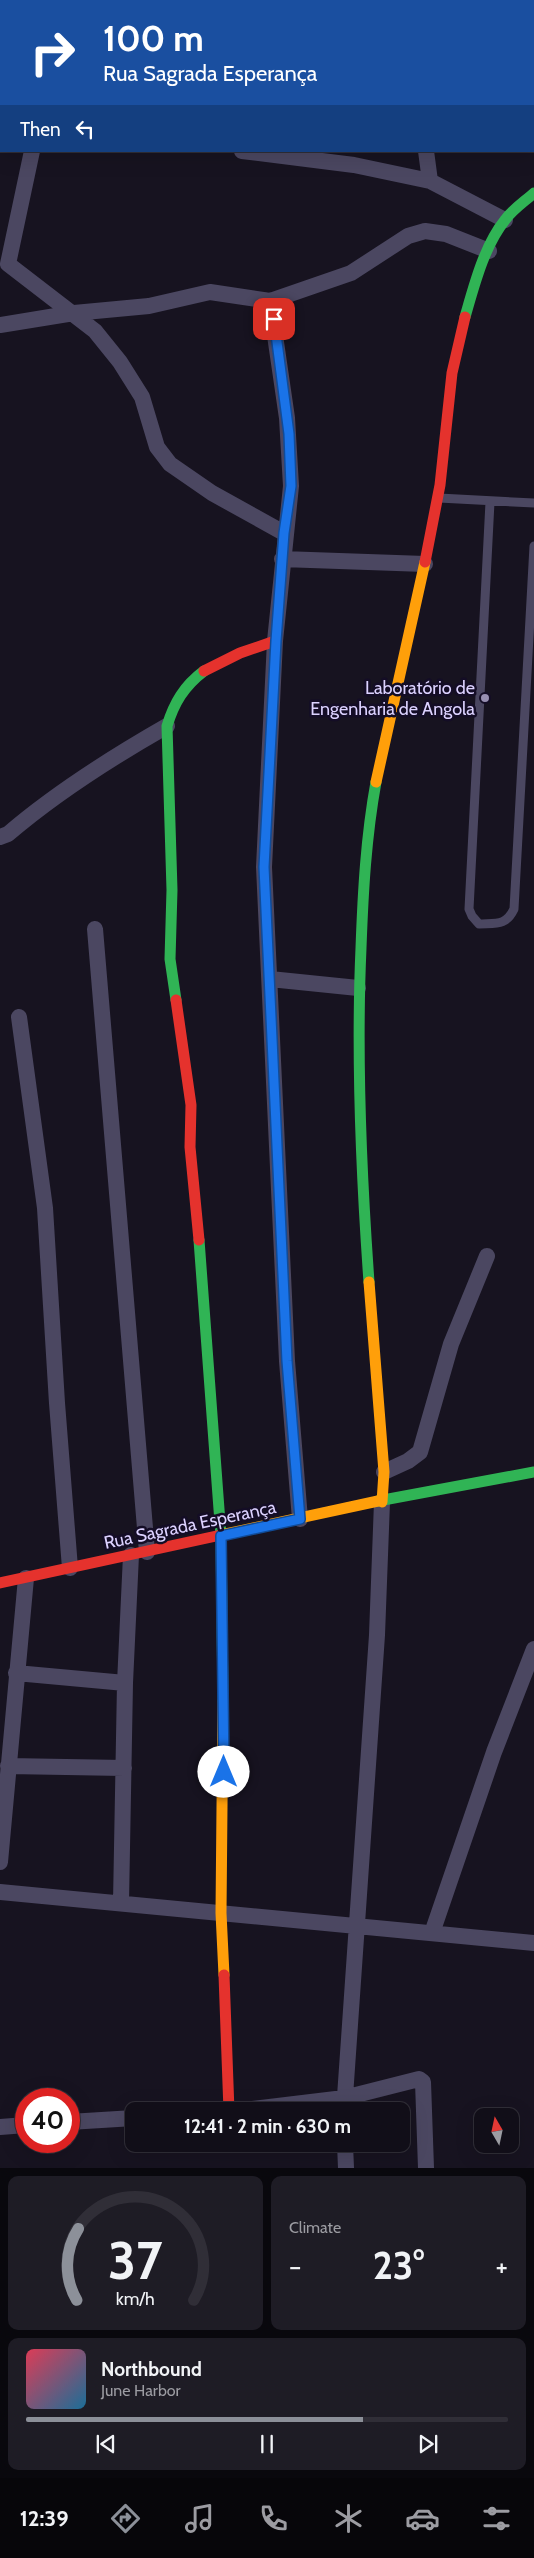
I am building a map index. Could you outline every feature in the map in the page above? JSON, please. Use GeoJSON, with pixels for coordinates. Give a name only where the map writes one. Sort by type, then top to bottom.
{"type":"FeatureCollection","features":[{"type":"Feature","properties":{"kind":"street"},"geometry":{"type":"LineString","coordinates":[[32,152],[4,265],[95,331],[120,362],[142,397],[157,447],[170,464],[212,493],[284,533]]}},
{"type":"Feature","properties":{"kind":"street"},"geometry":{"type":"LineString","coordinates":[[251,152],[354,164],[430,181],[505,220]]}},
{"type":"Feature","properties":{"kind":"street"},"geometry":{"type":"LineString","coordinates":[[426,152],[430,181]]}},
{"type":"Feature","properties":{"kind":"street"},"geometry":{"type":"LineString","coordinates":[[344,2102],[378,1635],[384,1472],[362,1210],[357,1059],[358,988],[367,842],[376,776],[389,709],[425,564],[438,498],[447,435],[450,386],[460,337],[477,281],[489,251],[505,220],[534,193]]}},
{"type":"Feature","properties":{"kind":"street"},"geometry":{"type":"LineString","coordinates":[[0,324],[149,306],[210,292],[270,301],[351,272],[408,236],[425,231],[446,234],[489,251]]}},
{"type":"Feature","properties":{"kind":"street"},"geometry":{"type":"LineString","coordinates":[[270,301],[290,450],[291,486],[284,533],[276,641],[264,867],[270,980],[273,1104],[287,1361],[300,1519]]}},
{"type":"Feature","properties":{"kind":"street"},"geometry":{"type":"LineString","coordinates":[[282,559],[425,564]]}},
{"type":"Feature","properties":{"kind":"street"},"geometry":{"type":"LineString","coordinates":[[229,2102],[221,1913],[224,1772],[221,1536],[207,1328],[190,1147],[191,1105],[188,1066],[170,959],[172,890],[167,726],[171,709],[193,679],[219,661],[242,651],[276,641]]}},
{"type":"Feature","properties":{"kind":"street"},"geometry":{"type":"LineString","coordinates":[[0,837],[8,834],[61,791],[110,759],[167,726]]}},
{"type":"Feature","properties":{"kind":"street"},"geometry":{"type":"LineString","coordinates":[[96,930],[147,1552]]}},
{"type":"Feature","properties":{"kind":"street"},"geometry":{"type":"LineString","coordinates":[[270,980],[358,988]]}},
{"type":"Feature","properties":{"kind":"street"},"geometry":{"type":"LineString","coordinates":[[19,1017],[45,1208],[56,1403],[70,1568]]}},
{"type":"Feature","properties":{"kind":"street"},"geometry":{"type":"LineString","coordinates":[[384,1472],[408,1461],[420,1452],[451,1344],[487,1256]]}},
{"type":"Feature","properties":{"kind":"street","name":"Rua Sagrada Esperança"},"geometry":{"type":"LineString","coordinates":[[0,1584],[382,1502],[415,1493],[534,1472]]}},
{"type":"Feature","properties":{"kind":"street"},"geometry":{"type":"LineString","coordinates":[[121,1903],[125,1682],[131,1555]]}},
{"type":"Feature","properties":{"kind":"street"},"geometry":{"type":"LineString","coordinates":[[0,1862],[8,1766],[6,1729],[16,1673],[26,1578]]}},
{"type":"Feature","properties":{"kind":"street"},"geometry":{"type":"LineString","coordinates":[[432,1933],[494,1752],[534,1649]]}},
{"type":"Feature","properties":{"kind":"street"},"geometry":{"type":"LineString","coordinates":[[16,1673],[125,1682]]}},
{"type":"Feature","properties":{"kind":"street"},"geometry":{"type":"LineString","coordinates":[[8,1766],[124,1768]]}},
{"type":"Feature","properties":{"kind":"street"},"geometry":{"type":"LineString","coordinates":[[0,1892],[534,1943]]}},
{"type":"Feature","properties":{"kind":"street"},"geometry":{"type":"LineString","coordinates":[[352,2102],[412,2079],[423,2082],[426,2168]]}},
{"type":"Feature","properties":{"kind":"street"},"geometry":{"type":"LineString","coordinates":[[80,2121],[125,2119]]}},
{"type":"Feature","properties":{"kind":"street"},"geometry":{"type":"LineString","coordinates":[[0,2127],[15,2126]]}},
{"type":"Feature","properties":{"kind":"street"},"geometry":{"type":"LineString","coordinates":[[345,2152],[346,2168]]}},
{"type":"Feature","properties":{"kind":"lane"},"geometry":{"type":"LineString","coordinates":[[438,498],[534,503]]}},
{"type":"Feature","properties":{"kind":"lane"},"geometry":{"type":"LineString","coordinates":[[490,502],[469,909],[479,924],[504,923],[510,918],[514,909],[534,546]]}},
{"type":"Feature","properties":{"kind":"traffic: fast"},"geometry":{"type":"LineString","coordinates":[[465,317],[480,267],[491,242],[508,216],[534,193]]}},
{"type":"Feature","properties":{"kind":"traffic: fast"},"geometry":{"type":"LineString","coordinates":[[176,1000],[170,959],[172,890],[167,726],[181,696],[204,671]]}},
{"type":"Feature","properties":{"kind":"traffic: fast"},"geometry":{"type":"LineString","coordinates":[[369,1282],[360,1115],[359,1032],[363,906],[370,823],[376,782]]}},
{"type":"Feature","properties":{"kind":"traffic: fast"},"geometry":{"type":"LineString","coordinates":[[199,1240],[221,1536],[223,1701]]}},
{"type":"Feature","properties":{"kind":"traffic: fast"},"geometry":{"type":"LineString","coordinates":[[378,1501],[534,1472]]}},
{"type":"Feature","properties":{"kind":"traffic: slow"},"geometry":{"type":"LineString","coordinates":[[376,782],[425,562]]}},
{"type":"Feature","properties":{"kind":"traffic: slow"},"geometry":{"type":"LineString","coordinates":[[369,1282],[384,1472],[382,1502]]}},
{"type":"Feature","properties":{"kind":"traffic: slow"},"geometry":{"type":"LineString","coordinates":[[221,1535],[378,1501]]}},
{"type":"Feature","properties":{"kind":"traffic: slow"},"geometry":{"type":"LineString","coordinates":[[223,1701],[221,1913],[224,1975]]}},
{"type":"Feature","properties":{"kind":"traffic: jam"},"geometry":{"type":"LineString","coordinates":[[425,562],[440,485],[452,373],[465,317]]}},
{"type":"Feature","properties":{"kind":"traffic: jam"},"geometry":{"type":"LineString","coordinates":[[204,671],[240,653],[275,641]]}},
{"type":"Feature","properties":{"kind":"traffic: jam"},"geometry":{"type":"LineString","coordinates":[[176,1000],[191,1105],[190,1147],[199,1240]]}},
{"type":"Feature","properties":{"kind":"traffic: jam"},"geometry":{"type":"LineString","coordinates":[[0,1583],[221,1535]]}},
{"type":"Feature","properties":{"kind":"traffic: jam"},"geometry":{"type":"LineString","coordinates":[[224,1975],[229,2102]]}},
{"type":"Feature","properties":{"kind":"place","name":"Laboratório de Engenharia de Angola"},"geometry":{"type":"Point","coordinates":[485,698]}},
{"type":"Feature","properties":{"kind":"route"},"geometry":{"type":"LineString","coordinates":[[224,1772],[221,1536],[300,1519],[287,1361],[273,1104],[270,980],[264,867],[268,756],[276,641],[284,533],[291,486],[289,434],[274,319]]}}]}
